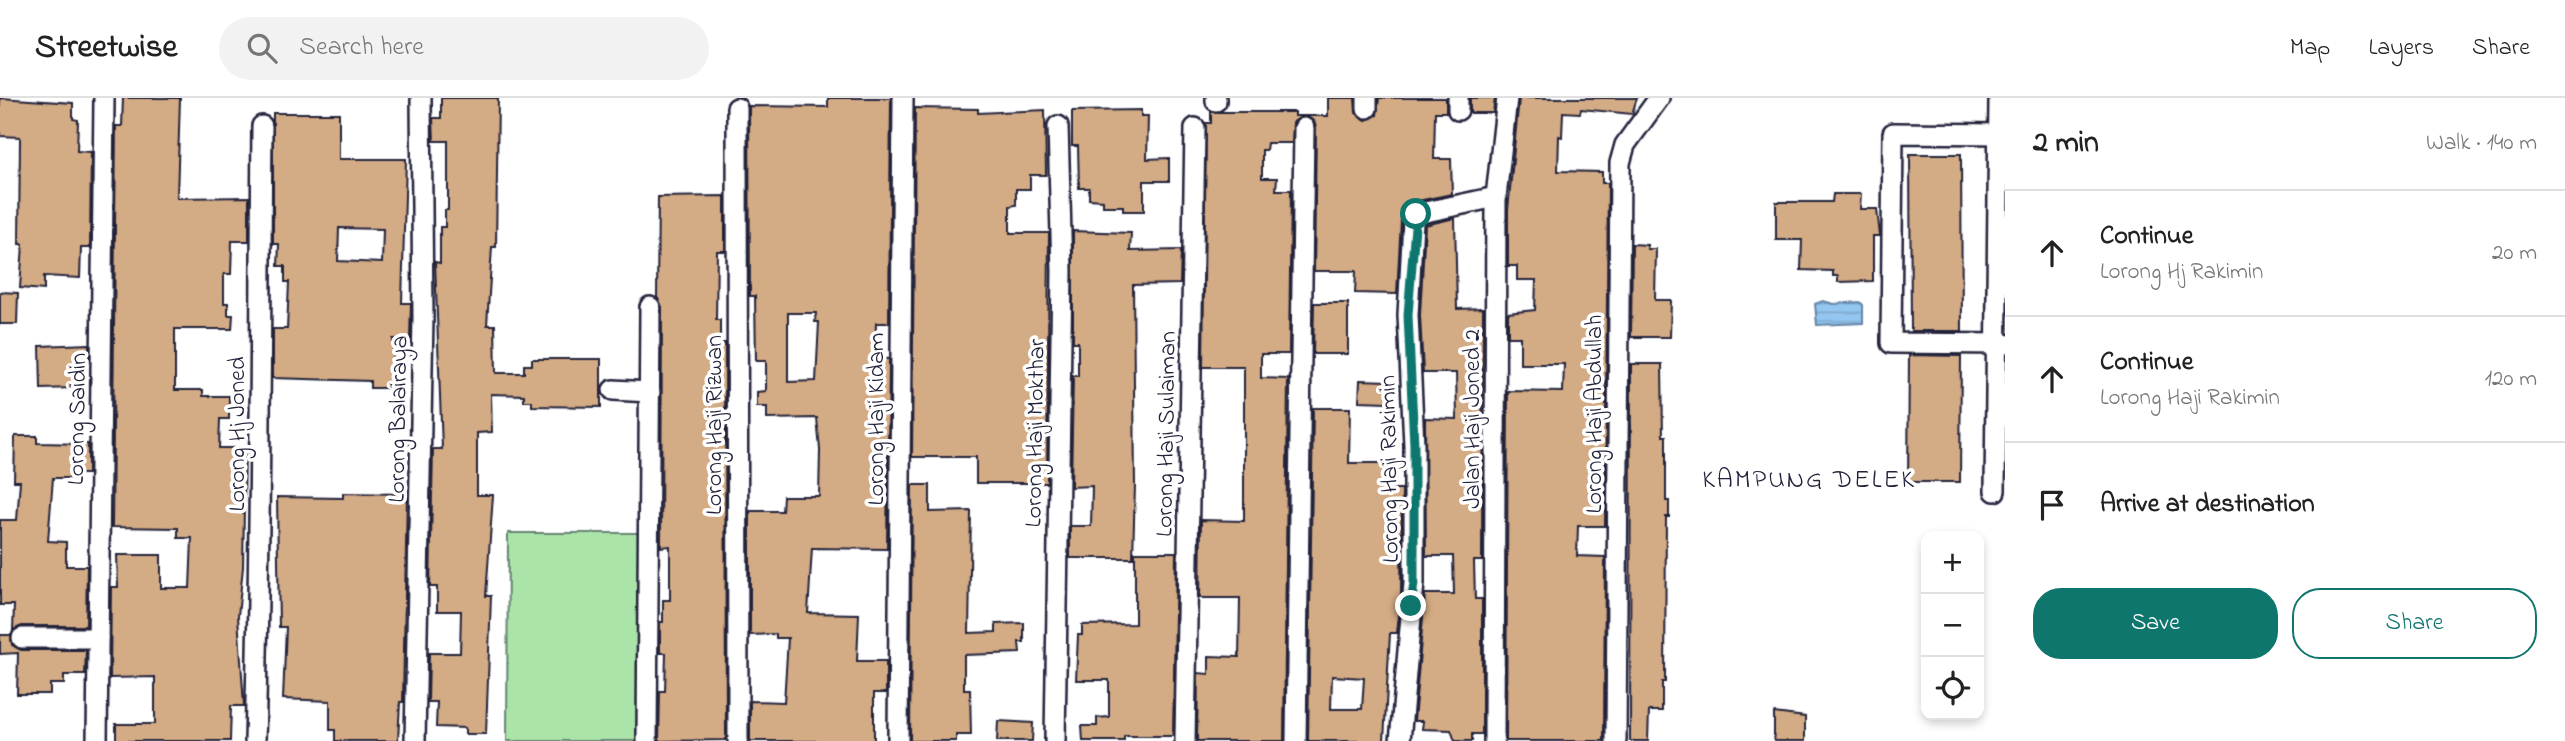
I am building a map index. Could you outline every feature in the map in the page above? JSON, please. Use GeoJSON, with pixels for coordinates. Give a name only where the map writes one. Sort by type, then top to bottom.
{"type":"FeatureCollection","features":[{"type":"Feature","properties":{"kind":"street","name":"Lorong Saidin"},"geometry":{"type":"LineString","coordinates":[[97,741],[104,98]]}},
{"type":"Feature","properties":{"kind":"street","name":"Lorong Balairaya"},"geometry":{"type":"LineString","coordinates":[[415,741],[423,317],[421,98]]}},
{"type":"Feature","properties":{"kind":"street","name":"Lorong Haji Kidam"},"geometry":{"type":"LineString","coordinates":[[898,741],[903,98]]}},
{"type":"Feature","properties":{"kind":"street","name":"Jalan Haji Joned 2"},"geometry":{"type":"LineString","coordinates":[[1494,741],[1496,197],[1507,98]]}},
{"type":"Feature","properties":{"kind":"street","name":"Lorong Haji Abdullah"},"geometry":{"type":"LineString","coordinates":[[1616,741],[1620,163],[1625,145],[1659,98]]}},
{"type":"Feature","properties":{"kind":"street"},"geometry":{"type":"LineString","coordinates":[[1995,491],[2001,344],[2002,134],[1999,98]]}},
{"type":"Feature","properties":{"kind":"street","name":"Lorong Haji Rizwan"},"geometry":{"type":"LineString","coordinates":[[737,108],[738,741]]}},
{"type":"Feature","properties":{"kind":"street","name":"Lorong Hj Joned"},"geometry":{"type":"LineString","coordinates":[[255,741],[261,545],[259,380],[262,126]]}},
{"type":"Feature","properties":{"kind":"street","name":"Lorong Haji Mokthar"},"geometry":{"type":"LineString","coordinates":[[1055,741],[1062,271],[1058,126]]}},
{"type":"Feature","properties":{"kind":"street","name":"Lorong Haji Sulaiman"},"geometry":{"type":"LineString","coordinates":[[1185,741],[1195,128]]}},
{"type":"Feature","properties":{"kind":"street"},"geometry":{"type":"LineString","coordinates":[[1296,741],[1304,128]]}},
{"type":"Feature","properties":{"kind":"street"},"geometry":{"type":"LineString","coordinates":[[2001,344],[1891,343],[1893,133],[2002,134]]}},
{"type":"Feature","properties":{"kind":"street","name":"Lorong Haji Rakimin"},"geometry":{"type":"LineString","coordinates":[[1400,741],[1414,583],[1414,445],[1408,315],[1416,214],[1496,197]]}},
{"type":"Feature","properties":{"kind":"street"},"geometry":{"type":"LineString","coordinates":[[647,741],[650,307]]}},
{"type":"Feature","properties":{"kind":"street"},"geometry":{"type":"LineString","coordinates":[[613,390],[650,392]]}},
{"type":"Feature","properties":{"kind":"street"},"geometry":{"type":"LineString","coordinates":[[22,638],[98,638]]}},
{"type":"Feature","properties":{"kind":"green space"},"geometry":{"type":"Polygon","coordinates":[[[508,533],[640,533],[639,741],[507,741],[508,533]]]}},
{"type":"Feature","properties":{"kind":"water"},"geometry":{"type":"Polygon","coordinates":[[[1823,301],[1834,304],[1860,302],[1863,305],[1863,323],[1817,325],[1815,304],[1823,301]]]}},
{"type":"Feature","properties":{"kind":"building"},"geometry":{"type":"Polygon","coordinates":[[[0,98],[73,103],[73,119],[78,120],[77,151],[91,152],[90,248],[81,248],[80,278],[44,276],[44,290],[20,288],[23,244],[19,244],[20,137],[0,136],[0,98]]]}},
{"type":"Feature","properties":{"kind":"building"},"geometry":{"type":"Polygon","coordinates":[[[123,98],[180,98],[177,198],[249,197],[249,241],[232,241],[231,274],[224,274],[224,303],[228,303],[228,315],[233,315],[232,329],[175,329],[175,390],[203,390],[203,396],[229,396],[229,419],[220,419],[219,448],[245,448],[243,567],[238,616],[244,706],[231,706],[230,741],[116,741],[116,724],[155,724],[155,677],[110,678],[111,587],[118,587],[117,555],[161,555],[161,588],[190,588],[192,538],[178,538],[178,528],[112,527],[116,126],[122,126],[123,98]]]}},
{"type":"Feature","properties":{"kind":"building"},"geometry":{"type":"Polygon","coordinates":[[[441,98],[498,98],[496,247],[492,247],[487,325],[495,325],[496,373],[524,373],[524,365],[532,365],[532,359],[601,359],[601,407],[532,406],[532,401],[524,401],[524,395],[491,394],[492,432],[477,433],[477,495],[493,495],[486,596],[491,596],[486,734],[465,734],[465,728],[436,727],[437,702],[428,702],[429,653],[460,653],[461,611],[437,611],[437,587],[430,587],[433,449],[442,449],[435,262],[440,263],[440,227],[445,227],[445,210],[448,210],[448,141],[434,141],[433,118],[441,118],[441,98]]]}},
{"type":"Feature","properties":{"kind":"building"},"geometry":{"type":"Polygon","coordinates":[[[828,98],[891,98],[889,323],[876,323],[875,358],[889,359],[887,549],[812,548],[808,613],[859,614],[857,661],[886,661],[886,693],[874,693],[874,741],[750,741],[750,701],[784,702],[788,638],[776,638],[776,634],[750,635],[750,511],[782,511],[783,496],[819,496],[820,450],[817,418],[767,419],[767,407],[757,407],[757,392],[766,391],[766,361],[756,361],[755,296],[750,296],[749,106],[828,107],[828,98]],[[788,313],[788,382],[816,381],[819,322],[815,322],[816,313],[788,313]]]}},
{"type":"Feature","properties":{"kind":"building"},"geometry":{"type":"Polygon","coordinates":[[[1328,98],[1355,98],[1356,113],[1366,120],[1377,115],[1379,98],[1446,98],[1446,112],[1435,112],[1434,159],[1451,159],[1452,194],[1413,202],[1405,209],[1401,220],[1397,294],[1355,293],[1356,271],[1314,271],[1316,128],[1314,121],[1305,116],[1328,116],[1328,98]]]}},
{"type":"Feature","properties":{"kind":"building"},"geometry":{"type":"Polygon","coordinates":[[[1470,98],[1495,98],[1493,113],[1470,113],[1470,98]]]}},
{"type":"Feature","properties":{"kind":"building"},"geometry":{"type":"Polygon","coordinates":[[[1519,98],[1637,98],[1632,114],[1581,109],[1580,113],[1563,112],[1562,137],[1559,136],[1558,171],[1602,172],[1602,183],[1608,183],[1605,526],[1578,526],[1577,556],[1605,557],[1604,741],[1506,741],[1508,391],[1563,392],[1564,364],[1520,364],[1520,337],[1508,337],[1508,313],[1535,310],[1536,280],[1517,280],[1517,266],[1508,266],[1508,210],[1519,98]]]}},
{"type":"Feature","properties":{"kind":"building"},"geometry":{"type":"Polygon","coordinates":[[[915,108],[978,109],[978,113],[1045,110],[1046,175],[1030,175],[1030,189],[1016,189],[1016,205],[1010,206],[1010,233],[1049,233],[1047,483],[976,483],[976,457],[912,457],[915,108]]]}},
{"type":"Feature","properties":{"kind":"building"},"geometry":{"type":"Polygon","coordinates":[[[1141,110],[1141,116],[1148,116],[1147,159],[1169,158],[1169,181],[1144,181],[1144,211],[1123,211],[1123,206],[1103,206],[1103,200],[1089,199],[1089,188],[1079,188],[1078,146],[1072,146],[1072,111],[1141,110]]]}},
{"type":"Feature","properties":{"kind":"building"},"geometry":{"type":"Polygon","coordinates":[[[1211,112],[1295,112],[1295,116],[1303,116],[1293,122],[1292,143],[1267,143],[1266,150],[1262,150],[1262,178],[1277,178],[1276,190],[1291,190],[1289,354],[1261,354],[1261,378],[1288,379],[1284,741],[1197,741],[1198,673],[1209,674],[1209,656],[1239,657],[1240,598],[1200,598],[1201,520],[1244,521],[1244,367],[1203,367],[1206,123],[1211,123],[1211,112]]]}},
{"type":"Feature","properties":{"kind":"building"},"geometry":{"type":"Polygon","coordinates":[[[273,113],[339,113],[339,159],[406,159],[402,303],[411,303],[410,339],[393,339],[394,388],[370,388],[370,381],[273,378],[273,329],[287,329],[289,282],[285,282],[285,266],[278,266],[279,244],[273,244],[273,113]],[[339,228],[338,261],[382,263],[383,229],[339,228]]]}},
{"type":"Feature","properties":{"kind":"building"},"geometry":{"type":"Polygon","coordinates":[[[1910,154],[1961,154],[1962,331],[1911,331],[1910,154]]]}},
{"type":"Feature","properties":{"kind":"building"},"geometry":{"type":"Polygon","coordinates":[[[1833,194],[1861,194],[1860,209],[1877,209],[1880,236],[1873,236],[1873,281],[1838,282],[1838,276],[1833,276],[1833,271],[1801,270],[1802,240],[1776,240],[1776,202],[1832,202],[1833,194]]]}},
{"type":"Feature","properties":{"kind":"building"},"geometry":{"type":"Polygon","coordinates":[[[725,196],[725,251],[717,251],[716,320],[720,320],[720,343],[725,343],[726,740],[659,741],[660,691],[665,691],[666,653],[660,653],[660,622],[663,622],[663,600],[670,600],[670,546],[661,547],[662,307],[657,297],[658,197],[725,196]]]}},
{"type":"Feature","properties":{"kind":"building"},"geometry":{"type":"Polygon","coordinates":[[[1455,218],[1457,309],[1483,308],[1482,561],[1474,561],[1475,599],[1482,599],[1482,734],[1472,734],[1472,741],[1455,741],[1451,730],[1422,729],[1423,721],[1414,721],[1425,594],[1454,594],[1453,556],[1426,556],[1425,418],[1457,419],[1456,373],[1423,373],[1420,315],[1425,225],[1455,218]]]}},
{"type":"Feature","properties":{"kind":"building"},"geometry":{"type":"Polygon","coordinates":[[[1073,231],[1131,233],[1130,251],[1181,250],[1180,284],[1133,285],[1133,558],[1070,558],[1070,526],[1091,526],[1092,486],[1071,487],[1073,376],[1078,376],[1078,342],[1073,342],[1073,231]]]}},
{"type":"Feature","properties":{"kind":"building"},"geometry":{"type":"Polygon","coordinates":[[[1632,244],[1656,249],[1655,300],[1671,300],[1670,337],[1631,337],[1632,244]]]}},
{"type":"Feature","properties":{"kind":"building"},"geometry":{"type":"Polygon","coordinates":[[[0,292],[18,293],[17,324],[0,324],[0,292]]]}},
{"type":"Feature","properties":{"kind":"building"},"geometry":{"type":"Polygon","coordinates":[[[1314,303],[1348,303],[1348,354],[1313,354],[1314,303]]]}},
{"type":"Feature","properties":{"kind":"building"},"geometry":{"type":"Polygon","coordinates":[[[89,344],[89,361],[75,361],[75,388],[41,389],[40,346],[89,344]]]}},
{"type":"Feature","properties":{"kind":"building"},"geometry":{"type":"Polygon","coordinates":[[[1909,355],[1961,356],[1960,482],[1908,482],[1909,355]]]}},
{"type":"Feature","properties":{"kind":"building"},"geometry":{"type":"Polygon","coordinates":[[[1631,364],[1662,364],[1666,501],[1669,501],[1669,517],[1666,517],[1665,682],[1662,682],[1662,711],[1649,711],[1648,741],[1630,741],[1631,364]]]}},
{"type":"Feature","properties":{"kind":"building"},"geometry":{"type":"Polygon","coordinates":[[[1360,380],[1388,381],[1388,402],[1359,401],[1360,380]]]}},
{"type":"Feature","properties":{"kind":"building"},"geometry":{"type":"Polygon","coordinates":[[[1313,408],[1350,408],[1349,463],[1389,463],[1389,489],[1402,489],[1401,593],[1397,633],[1390,633],[1384,741],[1308,741],[1313,408]],[[1332,676],[1331,709],[1362,709],[1364,678],[1332,676]]]}},
{"type":"Feature","properties":{"kind":"building"},"geometry":{"type":"Polygon","coordinates":[[[15,436],[37,436],[37,443],[88,444],[88,474],[79,474],[79,478],[53,478],[48,541],[66,542],[66,566],[87,566],[86,626],[22,626],[13,630],[14,605],[0,605],[0,520],[17,520],[20,481],[14,481],[15,436]]]}},
{"type":"Feature","properties":{"kind":"building"},"geometry":{"type":"Polygon","coordinates":[[[912,485],[930,485],[930,512],[971,511],[969,633],[996,632],[996,624],[1024,623],[1024,642],[1019,642],[1020,653],[964,655],[964,689],[970,689],[971,735],[956,735],[956,741],[910,741],[912,485]]]}},
{"type":"Feature","properties":{"kind":"building"},"geometry":{"type":"Polygon","coordinates":[[[343,493],[407,494],[403,702],[400,702],[398,741],[335,741],[335,730],[330,730],[330,701],[283,699],[286,627],[279,627],[277,497],[343,498],[343,493]]]}},
{"type":"Feature","properties":{"kind":"building"},"geometry":{"type":"Polygon","coordinates":[[[1135,552],[1176,552],[1173,736],[1124,736],[1124,741],[1083,741],[1082,726],[1097,726],[1097,718],[1109,717],[1109,680],[1076,680],[1078,635],[1082,635],[1082,625],[1135,624],[1135,552]]]}},
{"type":"Feature","properties":{"kind":"building"},"geometry":{"type":"Polygon","coordinates":[[[0,635],[11,635],[12,645],[21,650],[86,650],[85,675],[64,675],[64,684],[50,684],[50,694],[17,694],[18,653],[0,654],[0,635]]]}},
{"type":"Feature","properties":{"kind":"building"},"geometry":{"type":"Polygon","coordinates":[[[1774,713],[1805,717],[1805,741],[1774,741],[1774,713]]]}},
{"type":"Feature","properties":{"kind":"building"},"geometry":{"type":"Polygon","coordinates":[[[998,721],[1033,723],[1032,741],[997,741],[998,721]]]}},
{"type":"Feature","properties":{"kind":"district","name":"KAMPUNG DELEK"},"geometry":{"type":"Point","coordinates":[1809,478]}},
{"type":"Feature","properties":{"kind":"route"},"geometry":{"type":"LineString","coordinates":[[1411,606],[1414,583],[1414,445],[1408,315],[1413,220],[1416,214]]}}]}
